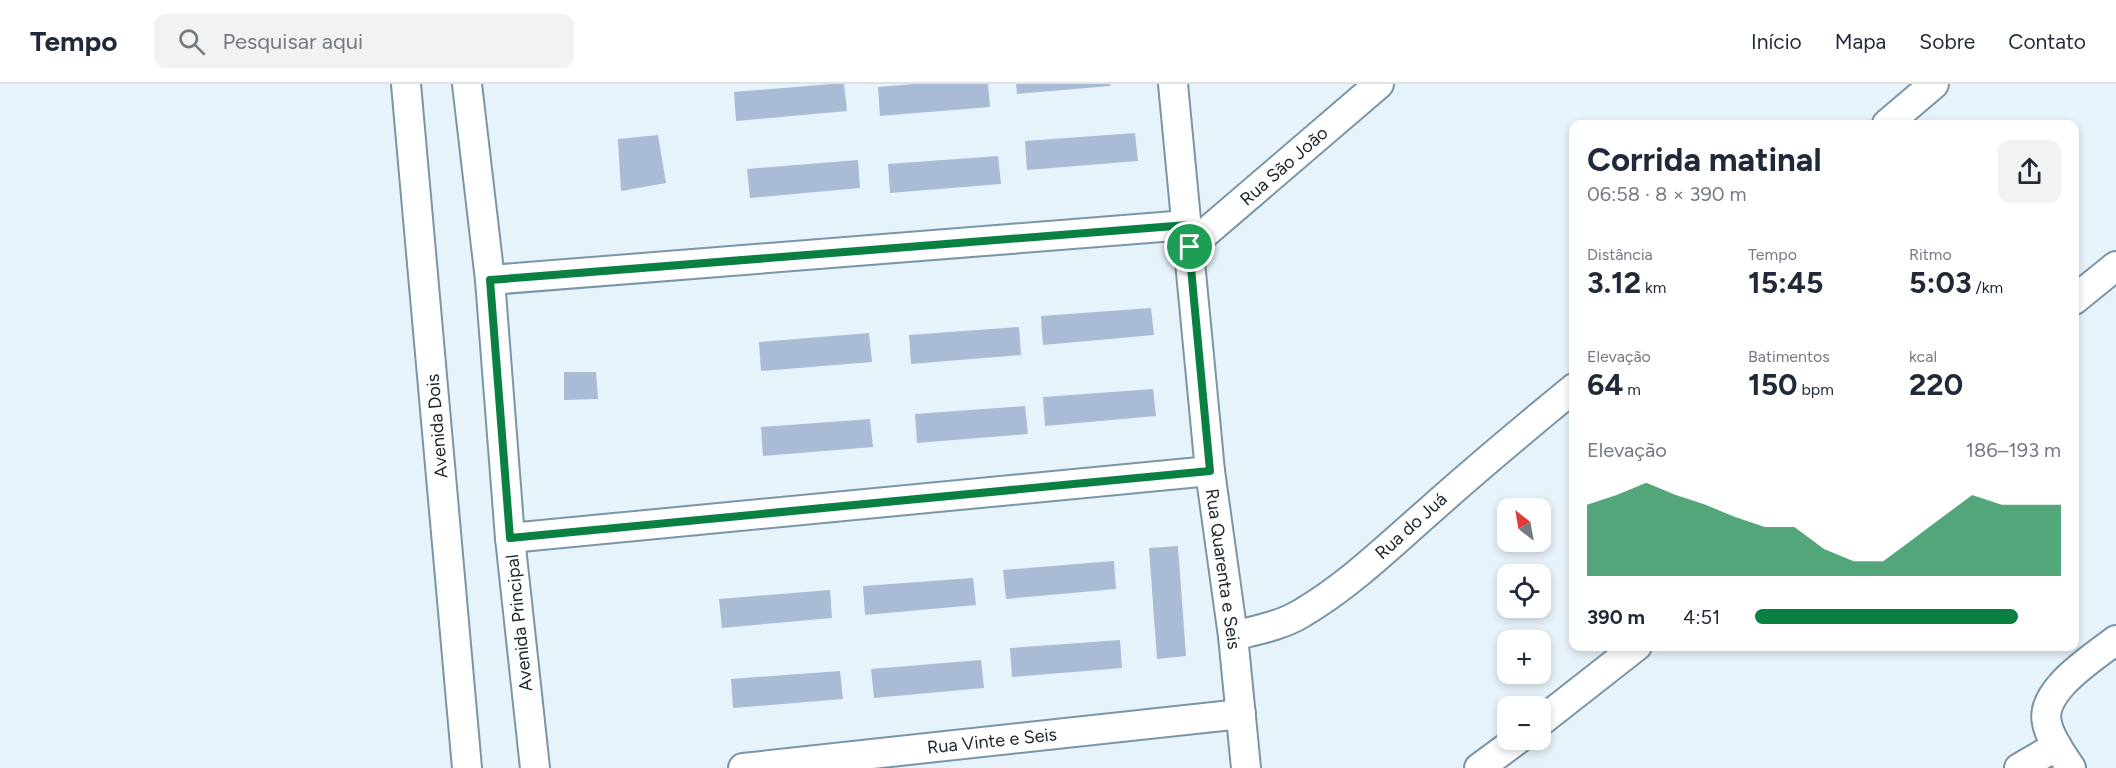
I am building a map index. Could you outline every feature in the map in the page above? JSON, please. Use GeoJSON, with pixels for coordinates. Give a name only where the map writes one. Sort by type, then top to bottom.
{"type":"FeatureCollection","features":[{"type":"Feature","properties":{"kind":"street","name":"Avenida Dois"},"geometry":{"type":"LineString","coordinates":[[406,84],[467,768]]}},
{"type":"Feature","properties":{"kind":"street","name":"Avenida Principal"},"geometry":{"type":"LineString","coordinates":[[467,84],[490,280],[510,538],[535,768]]}},
{"type":"Feature","properties":{"kind":"street","name":"Rua Quarenta e Seis"},"geometry":{"type":"LineString","coordinates":[[1173,84],[1210,471],[1233,636],[1246,768]]}},
{"type":"Feature","properties":{"kind":"street","name":"Rua São João"},"geometry":{"type":"LineString","coordinates":[[1188,236],[1379,84]]}},
{"type":"Feature","properties":{"kind":"street"},"geometry":{"type":"LineString","coordinates":[[1892,120],[1934,84]]}},
{"type":"Feature","properties":{"kind":"street"},"geometry":{"type":"LineString","coordinates":[[490,280],[1188,236]]}},
{"type":"Feature","properties":{"kind":"street"},"geometry":{"type":"LineString","coordinates":[[2079,296],[2116,266]]}},
{"type":"Feature","properties":{"kind":"street","name":"Rua do Juá"},"geometry":{"type":"LineString","coordinates":[[1233,636],[1272,626],[1300,615],[1329,596],[1491,456],[1569,392]]}},
{"type":"Feature","properties":{"kind":"street"},"geometry":{"type":"LineString","coordinates":[[510,538],[1210,471]]}},
{"type":"Feature","properties":{"kind":"street"},"geometry":{"type":"LineString","coordinates":[[2019,768],[2064,757],[2047,724],[2047,707],[2051,697],[2075,673],[2116,640]]}},
{"type":"Feature","properties":{"kind":"street"},"geometry":{"type":"LineString","coordinates":[[1551,713],[1631,651]]}},
{"type":"Feature","properties":{"kind":"street","name":"Rua Vinte e Seis"},"geometry":{"type":"LineString","coordinates":[[743,768],[1241,714]]}},
{"type":"Feature","properties":{"kind":"street"},"geometry":{"type":"LineString","coordinates":[[1479,768],[1503,750]]}},
{"type":"Feature","properties":{"kind":"building"},"geometry":{"type":"Polygon","coordinates":[[[844,84],[847,111],[736,121],[734,92],[844,84]]]}},
{"type":"Feature","properties":{"kind":"building"},"geometry":{"type":"Polygon","coordinates":[[[914,84],[988,84],[990,107],[880,116],[878,87],[914,84]]]}},
{"type":"Feature","properties":{"kind":"building"},"geometry":{"type":"Polygon","coordinates":[[[1016,84],[1110,84],[1110,86],[1017,94],[1016,84]]]}},
{"type":"Feature","properties":{"kind":"building"},"geometry":{"type":"Polygon","coordinates":[[[1135,133],[1138,161],[1027,170],[1025,141],[1135,133]]]}},
{"type":"Feature","properties":{"kind":"building"},"geometry":{"type":"Polygon","coordinates":[[[658,135],[666,183],[621,191],[618,139],[658,135]]]}},
{"type":"Feature","properties":{"kind":"building"},"geometry":{"type":"Polygon","coordinates":[[[998,156],[1001,184],[890,193],[888,164],[998,156]]]}},
{"type":"Feature","properties":{"kind":"building"},"geometry":{"type":"Polygon","coordinates":[[[858,160],[860,188],[750,198],[747,169],[858,160]]]}},
{"type":"Feature","properties":{"kind":"building"},"geometry":{"type":"Polygon","coordinates":[[[1151,308],[1154,335],[1043,345],[1041,316],[1151,308]]]}},
{"type":"Feature","properties":{"kind":"building"},"geometry":{"type":"Polygon","coordinates":[[[1019,327],[1021,355],[911,364],[909,335],[1019,327]]]}},
{"type":"Feature","properties":{"kind":"building"},"geometry":{"type":"Polygon","coordinates":[[[869,333],[872,362],[761,371],[759,342],[869,333]]]}},
{"type":"Feature","properties":{"kind":"building"},"geometry":{"type":"Polygon","coordinates":[[[564,372],[596,372],[598,399],[564,400],[564,372]]]}},
{"type":"Feature","properties":{"kind":"building"},"geometry":{"type":"Polygon","coordinates":[[[1153,389],[1156,416],[1045,426],[1043,397],[1153,389]]]}},
{"type":"Feature","properties":{"kind":"building"},"geometry":{"type":"Polygon","coordinates":[[[1025,406],[1028,434],[917,443],[915,414],[1025,406]]]}},
{"type":"Feature","properties":{"kind":"building"},"geometry":{"type":"Polygon","coordinates":[[[870,419],[873,447],[763,456],[761,427],[870,419]]]}},
{"type":"Feature","properties":{"kind":"building"},"geometry":{"type":"Polygon","coordinates":[[[1178,546],[1186,656],[1157,659],[1149,548],[1178,546]]]}},
{"type":"Feature","properties":{"kind":"building"},"geometry":{"type":"Polygon","coordinates":[[[1114,561],[1116,589],[1006,599],[1003,570],[1114,561]]]}},
{"type":"Feature","properties":{"kind":"building"},"geometry":{"type":"Polygon","coordinates":[[[973,578],[976,605],[865,615],[863,586],[973,578]]]}},
{"type":"Feature","properties":{"kind":"building"},"geometry":{"type":"Polygon","coordinates":[[[830,590],[832,618],[722,628],[719,599],[830,590]]]}},
{"type":"Feature","properties":{"kind":"building"},"geometry":{"type":"Polygon","coordinates":[[[1120,640],[1122,668],[1012,677],[1010,648],[1120,640]]]}},
{"type":"Feature","properties":{"kind":"building"},"geometry":{"type":"Polygon","coordinates":[[[981,660],[984,688],[874,698],[871,669],[981,660]]]}},
{"type":"Feature","properties":{"kind":"building"},"geometry":{"type":"Polygon","coordinates":[[[840,671],[843,699],[733,708],[731,679],[840,671]]]}},
{"type":"Feature","properties":{"kind":"route"},"geometry":{"type":"LineString","coordinates":[[1187,225],[1190,247],[1210,471],[510,538],[490,280],[1187,225]]}}]}
